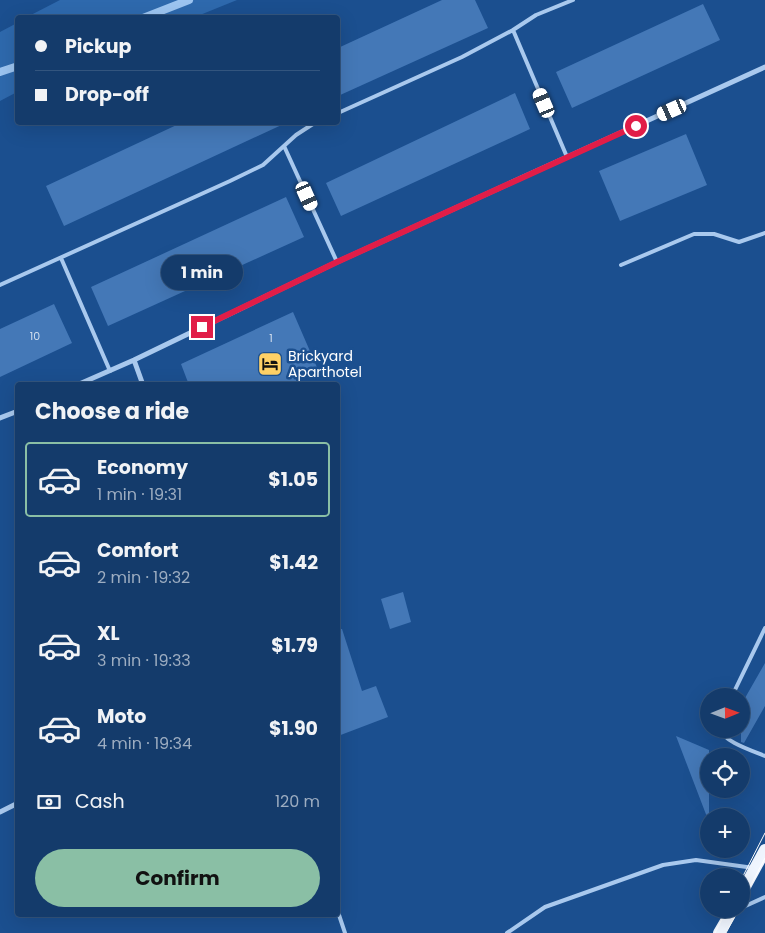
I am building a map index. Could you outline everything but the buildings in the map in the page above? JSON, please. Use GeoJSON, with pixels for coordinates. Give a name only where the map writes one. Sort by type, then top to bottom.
{"type":"FeatureCollection","features":[{"type":"Feature","properties":{"kind":"main road"},"geometry":{"type":"LineString","coordinates":[[750,878],[765,850]]}},
{"type":"Feature","properties":{"kind":"main road"},"geometry":{"type":"LineString","coordinates":[[720,933],[731,918]]}},
{"type":"Feature","properties":{"kind":"street"},"geometry":{"type":"LineString","coordinates":[[84,382],[134,360],[337,262],[765,67]]}},
{"type":"Feature","properties":{"kind":"street"},"geometry":{"type":"LineString","coordinates":[[134,360],[142,382]]}},
{"type":"Feature","properties":{"kind":"street"},"geometry":{"type":"LineString","coordinates":[[0,418],[15,412]]}},
{"type":"Feature","properties":{"kind":"street"},"geometry":{"type":"LineString","coordinates":[[0,812],[15,804]]}},
{"type":"Feature","properties":{"kind":"lane"},"geometry":{"type":"LineString","coordinates":[[340,112],[462,57],[536,15],[573,0]]}},
{"type":"Feature","properties":{"kind":"lane"},"geometry":{"type":"LineString","coordinates":[[512,30],[567,158]]}},
{"type":"Feature","properties":{"kind":"lane"},"geometry":{"type":"LineString","coordinates":[[0,285],[263,165],[296,135],[311,125]]}},
{"type":"Feature","properties":{"kind":"lane"},"geometry":{"type":"LineString","coordinates":[[284,146],[337,262]]}},
{"type":"Feature","properties":{"kind":"lane"},"geometry":{"type":"LineString","coordinates":[[621,265],[694,234],[714,234],[739,242],[765,233]]}},
{"type":"Feature","properties":{"kind":"lane"},"geometry":{"type":"LineString","coordinates":[[62,258],[110,371]]}},
{"type":"Feature","properties":{"kind":"lane"},"geometry":{"type":"LineString","coordinates":[[736,688],[765,628]]}},
{"type":"Feature","properties":{"kind":"lane"},"geometry":{"type":"LineString","coordinates":[[726,738],[765,756]]}},
{"type":"Feature","properties":{"kind":"lane"},"geometry":{"type":"LineString","coordinates":[[507,933],[545,907],[663,865],[696,860],[756,868]]}},
{"type":"Feature","properties":{"kind":"lane"},"geometry":{"type":"LineString","coordinates":[[750,903],[765,897]]}},
{"type":"Feature","properties":{"kind":"lane"},"geometry":{"type":"LineString","coordinates":[[340,917],[346,933]]}},
{"type":"Feature","properties":{"kind":"shaded area"},"geometry":{"type":"Polygon","coordinates":[[[60,0],[237,0],[200,15],[31,15],[60,0]]]}},
{"type":"Feature","properties":{"kind":"shaded area"},"geometry":{"type":"Polygon","coordinates":[[[15,24],[15,93],[0,101],[0,32],[15,24]]]}},
{"type":"Feature","properties":{"kind":"waterway"},"geometry":{"type":"LineString","coordinates":[[151,15],[189,0]]}},
{"type":"Feature","properties":{"kind":"waterway"},"geometry":{"type":"LineString","coordinates":[[0,72],[15,67]]}},
{"type":"Feature","properties":{"kind":"tram line"},"geometry":{"type":"LineString","coordinates":[[747,868],[765,833]]}},
{"type":"Feature","properties":{"kind":"tram line"},"geometry":{"type":"LineString","coordinates":[[750,887],[765,858]]}},
{"type":"Feature","properties":{"kind":"tram line"},"geometry":{"type":"LineString","coordinates":[[715,933],[722,918]]}},
{"type":"Feature","properties":{"kind":"tram line"},"geometry":{"type":"LineString","coordinates":[[726,933],[734,918]]}},
{"type":"Feature","properties":{"kind":"place","name":"Brickyard Aparthotel"},"geometry":{"type":"Point","coordinates":[270,364]}},
{"type":"Feature","properties":{"kind":"route"},"geometry":{"type":"LineString","coordinates":[[202,327],[337,262],[636,126]]}}]}
